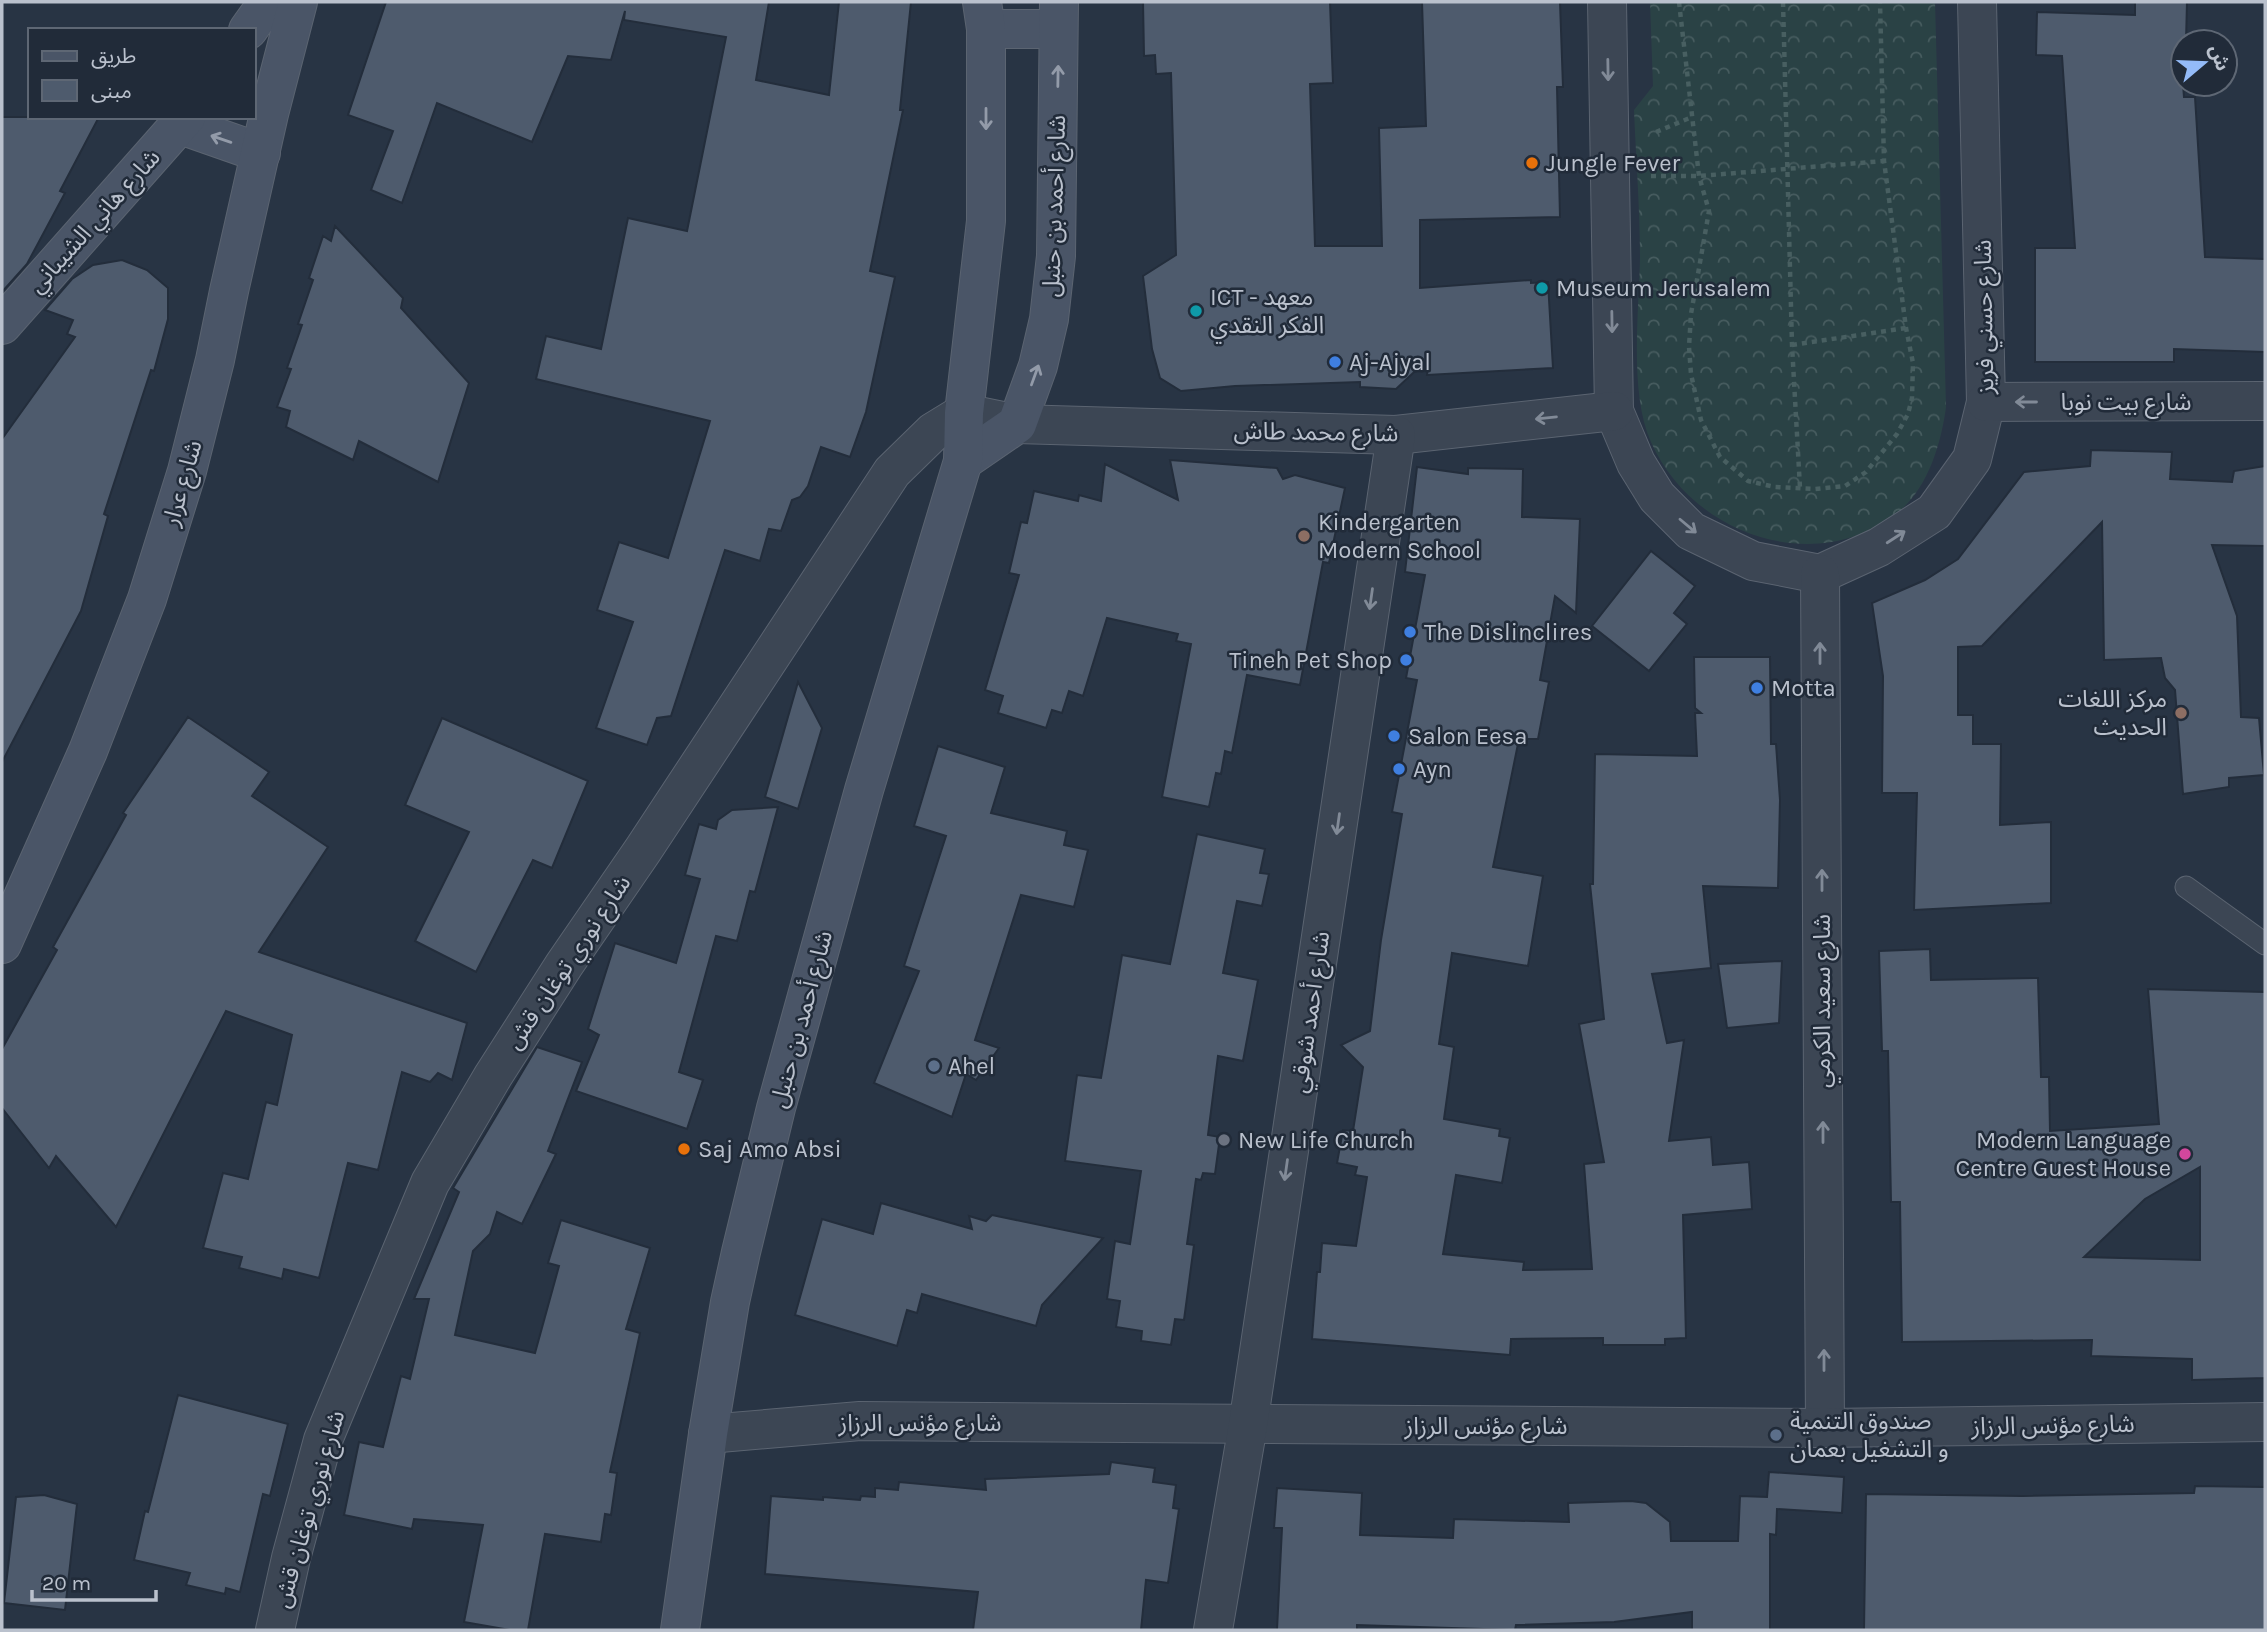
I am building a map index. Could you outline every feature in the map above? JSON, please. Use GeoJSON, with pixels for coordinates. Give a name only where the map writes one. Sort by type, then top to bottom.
{"type":"FeatureCollection","features":[{"type":"Feature","properties":{"kind":"street"},"geometry":{"type":"LineString","coordinates":[[249,28],[268,2]]}},
{"type":"Feature","properties":{"kind":"street","name":"شارع عرار"},"geometry":{"type":"LineString","coordinates":[[2,944],[88,751],[147,599],[191,458],[298,2]]}},
{"type":"Feature","properties":{"kind":"street"},"geometry":{"type":"LineString","coordinates":[[1607,2],[1614,411],[1636,463],[1657,497],[1691,531],[1753,561],[1820,574]]}},
{"type":"Feature","properties":{"kind":"street","name":"شارع حسني فريز"},"geometry":{"type":"LineString","coordinates":[[1820,574],[1879,547],[1934,512],[1972,459],[1986,402],[1977,2]]}},
{"type":"Feature","properties":{"kind":"street"},"geometry":{"type":"LineString","coordinates":[[984,15],[1058,15]]}},
{"type":"Feature","properties":{"kind":"street","name":"شارع أحمد بن حنبل"},"geometry":{"type":"LineString","coordinates":[[680,1630],[730,1302],[776,1108],[864,790],[963,461],[964,413],[986,221],[984,15]]}},
{"type":"Feature","properties":{"kind":"street","name":"شارع أحمد بن حنبل"},"geometry":{"type":"LineString","coordinates":[[1017,424],[1038,366],[1047,331],[1056,256],[1058,15]]}},
{"type":"Feature","properties":{"kind":"street"},"geometry":{"type":"LineString","coordinates":[[184,121],[261,153]]}},
{"type":"Feature","properties":{"kind":"street","name":"شارع هاني الشيباني"},"geometry":{"type":"LineString","coordinates":[[2,325],[184,121]]}},
{"type":"Feature","properties":{"kind":"street","name":"شارع بيت نوبا"},"geometry":{"type":"LineString","coordinates":[[1986,402],[2265,401]]}},
{"type":"Feature","properties":{"kind":"street","name":"شارع محمد طاش"},"geometry":{"type":"LineString","coordinates":[[1017,424],[1396,435],[1614,411]]}},
{"type":"Feature","properties":{"kind":"street"},"geometry":{"type":"LineString","coordinates":[[964,413],[1017,424]]}},
{"type":"Feature","properties":{"kind":"street","name":"شارع نوري توغان قش"},"geometry":{"type":"LineString","coordinates":[[275,1630],[291,1558],[323,1440],[430,1183],[493,1076],[564,965],[892,472],[933,432],[964,413]]}},
{"type":"Feature","properties":{"kind":"street"},"geometry":{"type":"LineString","coordinates":[[963,461],[1017,424]]}},
{"type":"Feature","properties":{"kind":"street","name":"شارع أحمد شوقي"},"geometry":{"type":"LineString","coordinates":[[1213,1630],[1248,1425],[1396,435]]}},
{"type":"Feature","properties":{"kind":"street","name":"شارع سعيد الكرمي"},"geometry":{"type":"LineString","coordinates":[[1820,574],[1825,1428]]}},
{"type":"Feature","properties":{"kind":"street","name":"شارع مؤنس الرزاز"},"geometry":{"type":"LineString","coordinates":[[708,1434],[860,1421],[1825,1428],[2265,1422]]}},
{"type":"Feature","properties":{"kind":"lane"},"geometry":{"type":"LineString","coordinates":[[2186,887],[2265,944]]}},
{"type":"Feature","properties":{"kind":"path"},"geometry":{"type":"LineString","coordinates":[[1679,2],[1699,176],[1709,211],[1691,314],[1689,348],[1691,374],[1701,420],[1720,457],[1748,481],[1774,487],[1800,488],[1845,486],[1866,472],[1897,434],[1908,414],[1913,391],[1913,363],[1884,161],[1881,2]]}},
{"type":"Feature","properties":{"kind":"path"},"geometry":{"type":"LineString","coordinates":[[1783,2],[1792,345],[1800,488]]}},
{"type":"Feature","properties":{"kind":"path"},"geometry":{"type":"LineString","coordinates":[[1656,132],[1692,117]]}},
{"type":"Feature","properties":{"kind":"path"},"geometry":{"type":"LineString","coordinates":[[1699,176],[1884,161]]}},
{"type":"Feature","properties":{"kind":"path"},"geometry":{"type":"LineString","coordinates":[[1792,345],[1906,328]]}},
{"type":"Feature","properties":{"kind":"green space"},"geometry":{"type":"Polygon","coordinates":[[[1650,2],[1935,2],[1946,407],[1936,452],[1916,493],[1895,515],[1862,533],[1827,543],[1792,543],[1757,536],[1724,521],[1694,501],[1670,474],[1651,442],[1644,422],[1638,376],[1640,240],[1634,110],[1653,86],[1650,2]]]}},
{"type":"Feature","properties":{"kind":"building"},"geometry":{"type":"Polygon","coordinates":[[[386,2],[769,2],[756,80],[829,95],[839,2],[911,2],[900,110],[903,110],[870,271],[895,277],[866,412],[850,457],[821,447],[808,486],[800,497],[792,500],[781,531],[769,529],[760,561],[725,550],[671,716],[657,718],[647,745],[596,728],[633,622],[597,610],[619,542],[668,558],[710,421],[536,379],[546,336],[601,349],[628,218],[687,231],[726,37],[624,20],[625,11],[611,60],[568,56],[532,142],[437,103],[402,203],[371,190],[393,131],[348,115],[386,2]]]}},
{"type":"Feature","properties":{"kind":"building"},"geometry":{"type":"Polygon","coordinates":[[[1143,2],[1330,2],[1333,83],[1310,84],[1315,246],[1382,246],[1379,128],[1426,126],[1422,2],[1560,2],[1563,87],[1557,87],[1560,217],[1420,220],[1420,288],[1531,280],[1531,283],[1548,282],[1553,368],[1427,375],[1429,358],[1396,389],[1360,387],[1360,382],[1235,386],[1181,391],[1160,378],[1152,349],[1143,276],[1176,255],[1171,73],[1156,74],[1155,55],[1144,56],[1143,2]]]}},
{"type":"Feature","properties":{"kind":"building"},"geometry":{"type":"Polygon","coordinates":[[[2135,2],[2187,2],[2186,28],[2169,28],[2169,98],[2195,98],[2205,257],[2265,259],[2265,352],[2174,349],[2174,362],[2035,362],[2035,248],[2075,248],[2062,56],[2036,55],[2037,12],[2135,15],[2135,2]]]}},
{"type":"Feature","properties":{"kind":"building"},"geometry":{"type":"Polygon","coordinates":[[[2,117],[98,119],[60,191],[65,193],[27,264],[2,292],[2,117]]]}},
{"type":"Feature","properties":{"kind":"building"},"geometry":{"type":"Polygon","coordinates":[[[335,226],[403,298],[401,308],[469,383],[438,482],[359,441],[353,460],[286,427],[290,411],[277,407],[291,369],[287,368],[302,325],[298,324],[313,280],[309,278],[323,236],[331,241],[335,226]]]}},
{"type":"Feature","properties":{"kind":"building"},"geometry":{"type":"Polygon","coordinates":[[[122,260],[147,270],[168,288],[168,319],[154,371],[151,370],[104,514],[108,516],[81,611],[2,762],[2,439],[75,337],[67,334],[73,320],[45,310],[72,279],[93,265],[122,260]]]}},
{"type":"Feature","properties":{"kind":"building"},"geometry":{"type":"Polygon","coordinates":[[[2091,450],[2172,452],[2170,479],[2232,482],[2234,471],[2265,466],[2265,546],[2212,545],[2237,616],[2241,717],[2259,718],[2264,775],[2229,778],[2229,787],[2183,794],[2175,690],[2165,678],[2161,658],[2104,660],[2102,522],[1982,646],[1958,647],[1958,715],[1973,715],[1973,744],[2001,744],[2000,825],[2051,822],[2051,903],[1914,910],[1917,793],[1882,793],[1883,676],[1872,603],[1925,580],[1958,559],[2024,472],[2090,466],[2091,450]]]}},
{"type":"Feature","properties":{"kind":"building"},"geometry":{"type":"Polygon","coordinates":[[[1170,460],[1277,468],[1283,479],[1295,475],[1345,488],[1329,563],[1323,562],[1300,685],[1247,675],[1232,753],[1225,751],[1221,774],[1216,773],[1209,807],[1162,797],[1191,644],[1176,641],[1178,634],[1107,618],[1083,696],[1069,691],[1062,713],[1052,710],[1046,728],[998,713],[1003,696],[985,690],[1019,575],[1009,573],[1021,522],[1027,523],[1034,491],[1078,501],[1079,495],[1101,501],[1105,464],[1178,500],[1170,460]]]}},
{"type":"Feature","properties":{"kind":"building"},"geometry":{"type":"Polygon","coordinates":[[[1417,467],[1468,474],[1468,468],[1523,469],[1522,517],[1580,519],[1576,613],[1555,596],[1540,680],[1549,682],[1538,739],[1519,739],[1493,867],[1543,876],[1528,966],[1452,953],[1439,1044],[1454,1047],[1444,1119],[1500,1129],[1499,1136],[1510,1138],[1502,1183],[1456,1175],[1443,1254],[1524,1262],[1523,1270],[1592,1269],[1584,1164],[1604,1162],[1579,1024],[1604,1019],[1590,884],[1593,884],[1595,754],[1697,756],[1695,713],[1701,713],[1695,708],[1694,657],[1770,657],[1771,744],[1776,744],[1780,800],[1778,888],[1703,886],[1711,968],[1652,974],[1667,1043],[1684,1040],[1669,1141],[1711,1137],[1713,1165],[1749,1162],[1752,1209],[1683,1215],[1686,1338],[1665,1339],[1665,1345],[1603,1345],[1603,1338],[1511,1339],[1510,1355],[1312,1339],[1322,1243],[1356,1246],[1367,1177],[1355,1175],[1357,1167],[1337,1163],[1343,1130],[1353,1131],[1363,1067],[1341,1045],[1370,1031],[1381,940],[1402,814],[1392,812],[1417,680],[1406,678],[1425,575],[1405,572],[1417,467]]]}},
{"type":"Feature","properties":{"kind":"building"},"geometry":{"type":"Polygon","coordinates":[[[1651,551],[1695,586],[1674,613],[1687,624],[1649,671],[1592,626],[1651,551]]]}},
{"type":"Feature","properties":{"kind":"building"},"geometry":{"type":"Polygon","coordinates":[[[798,682],[822,728],[798,809],[765,797],[798,682]]]}},
{"type":"Feature","properties":{"kind":"building"},"geometry":{"type":"Polygon","coordinates":[[[188,717],[269,772],[252,796],[328,847],[259,952],[467,1023],[452,1080],[438,1073],[430,1082],[402,1072],[378,1170],[348,1163],[319,1278],[284,1269],[282,1279],[239,1268],[242,1257],[203,1248],[223,1173],[248,1179],[266,1102],[277,1105],[292,1035],[226,1011],[116,1227],[56,1156],[49,1168],[2,1108],[2,1049],[57,950],[53,947],[126,815],[123,813],[188,717]]]}},
{"type":"Feature","properties":{"kind":"building"},"geometry":{"type":"Polygon","coordinates":[[[442,718],[588,781],[552,868],[533,860],[476,972],[415,941],[469,832],[405,805],[442,718]]]}},
{"type":"Feature","properties":{"kind":"building"},"geometry":{"type":"Polygon","coordinates":[[[938,746],[1005,767],[991,813],[1067,831],[1064,845],[1088,850],[1074,907],[1021,895],[975,1040],[999,1048],[976,1080],[966,1074],[952,1117],[874,1083],[919,971],[904,966],[946,836],[914,826],[938,746]]]}},
{"type":"Feature","properties":{"kind":"building"},"geometry":{"type":"Polygon","coordinates":[[[778,807],[755,892],[750,891],[737,941],[716,936],[679,1072],[703,1080],[687,1129],[576,1091],[599,1035],[588,1029],[615,943],[676,963],[700,879],[685,875],[699,824],[716,829],[718,820],[732,810],[778,807]]]}},
{"type":"Feature","properties":{"kind":"building"},"geometry":{"type":"Polygon","coordinates":[[[1197,834],[1265,849],[1260,873],[1269,874],[1262,906],[1237,901],[1223,973],[1258,980],[1243,1061],[1218,1056],[1208,1135],[1220,1137],[1215,1174],[1203,1173],[1201,1180],[1196,1179],[1187,1244],[1194,1245],[1184,1320],[1175,1319],[1171,1345],[1141,1341],[1142,1331],[1116,1327],[1120,1301],[1107,1299],[1115,1241],[1130,1244],[1141,1171],[1065,1161],[1077,1075],[1101,1078],[1122,955],[1170,964],[1197,834]]]}},
{"type":"Feature","properties":{"kind":"building"},"geometry":{"type":"Polygon","coordinates":[[[1930,949],[1931,980],[2038,978],[2041,1077],[2049,1077],[2050,1131],[2159,1124],[2148,989],[2265,992],[2265,1378],[2192,1380],[2192,1359],[2091,1356],[2092,1340],[1902,1342],[1900,1202],[1891,1202],[1888,1051],[1882,1051],[1879,951],[1930,949]],[[2200,1167],[2145,1199],[2084,1257],[2200,1260],[2200,1167]]]}},
{"type":"Feature","properties":{"kind":"building"},"geometry":{"type":"Polygon","coordinates":[[[1782,961],[1779,1023],[1727,1028],[1718,964],[1782,961]]]}},
{"type":"Feature","properties":{"kind":"building"},"geometry":{"type":"Polygon","coordinates":[[[537,1047],[582,1062],[548,1151],[556,1154],[522,1224],[497,1212],[490,1234],[473,1251],[455,1335],[535,1353],[559,1266],[548,1263],[561,1220],[650,1248],[626,1329],[640,1333],[610,1472],[617,1473],[611,1515],[605,1514],[601,1542],[545,1534],[528,1630],[510,1630],[464,1622],[483,1525],[414,1519],[412,1529],[344,1515],[359,1442],[383,1447],[401,1376],[410,1379],[429,1299],[414,1299],[459,1192],[453,1188],[537,1047]]]}},
{"type":"Feature","properties":{"kind":"building"},"geometry":{"type":"Polygon","coordinates":[[[881,1203],[972,1229],[969,1216],[986,1221],[992,1215],[1103,1238],[1042,1305],[1036,1326],[922,1294],[917,1313],[907,1310],[897,1346],[795,1315],[822,1219],[873,1234],[881,1203]]]}},
{"type":"Feature","properties":{"kind":"building"},"geometry":{"type":"Polygon","coordinates":[[[178,1395],[288,1424],[270,1496],[263,1494],[240,1592],[226,1588],[225,1594],[186,1585],[190,1573],[134,1560],[178,1395]]]}},
{"type":"Feature","properties":{"kind":"building"},"geometry":{"type":"Polygon","coordinates":[[[1111,1462],[1155,1468],[1153,1482],[1176,1485],[1173,1508],[1179,1509],[1168,1583],[1146,1580],[1141,1630],[973,1630],[978,1592],[765,1574],[771,1496],[860,1500],[861,1496],[875,1497],[875,1488],[898,1490],[899,1482],[986,1490],[985,1479],[1109,1474],[1111,1462]]]}},
{"type":"Feature","properties":{"kind":"building"},"geometry":{"type":"Polygon","coordinates":[[[1769,1472],[1844,1477],[1842,1513],[1777,1509],[1776,1535],[1770,1534],[1770,1630],[1692,1630],[1692,1612],[1614,1622],[1516,1625],[1515,1630],[1357,1625],[1357,1630],[1277,1630],[1282,1528],[1274,1528],[1277,1488],[1362,1493],[1360,1535],[1453,1538],[1454,1519],[1569,1522],[1568,1503],[1631,1501],[1646,1503],[1670,1522],[1671,1541],[1738,1541],[1740,1496],[1767,1497],[1769,1472]]]}},
{"type":"Feature","properties":{"kind":"building"},"geometry":{"type":"Polygon","coordinates":[[[2195,1486],[2265,1487],[2265,1630],[1864,1630],[1866,1494],[2022,1496],[2194,1493],[2195,1486]]]}},
{"type":"Feature","properties":{"kind":"building"},"geometry":{"type":"Polygon","coordinates":[[[44,1495],[77,1504],[65,1610],[4,1603],[16,1497],[44,1495]]]}},
{"type":"Feature","properties":{"kind":"place","name":"Jungle Fever"},"geometry":{"type":"Point","coordinates":[1532,163]}},
{"type":"Feature","properties":{"kind":"place","name":"Museum Jerusalem"},"geometry":{"type":"Point","coordinates":[1542,288]}},
{"type":"Feature","properties":{"kind":"place","name":"ICT - معهد الفكر النقدي"},"geometry":{"type":"Point","coordinates":[1196,311]}},
{"type":"Feature","properties":{"kind":"place","name":"Aj-Ajyal"},"geometry":{"type":"Point","coordinates":[1335,362]}},
{"type":"Feature","properties":{"kind":"place","name":"Kindergarten Modern School"},"geometry":{"type":"Point","coordinates":[1304,536]}},
{"type":"Feature","properties":{"kind":"place","name":"The Dislinclires"},"geometry":{"type":"Point","coordinates":[1410,632]}},
{"type":"Feature","properties":{"kind":"place","name":"Tineh Pet Shop"},"geometry":{"type":"Point","coordinates":[1406,660]}},
{"type":"Feature","properties":{"kind":"place","name":"Motta"},"geometry":{"type":"Point","coordinates":[1757,688]}},
{"type":"Feature","properties":{"kind":"place","name":"مركز اللغات الحديث"},"geometry":{"type":"Point","coordinates":[2181,713]}},
{"type":"Feature","properties":{"kind":"place","name":"Salon Eesa"},"geometry":{"type":"Point","coordinates":[1394,736]}},
{"type":"Feature","properties":{"kind":"place","name":"Ayn"},"geometry":{"type":"Point","coordinates":[1399,769]}},
{"type":"Feature","properties":{"kind":"place","name":"Ahel"},"geometry":{"type":"Point","coordinates":[934,1066]}},
{"type":"Feature","properties":{"kind":"place","name":"New Life Church"},"geometry":{"type":"Point","coordinates":[1224,1140]}},
{"type":"Feature","properties":{"kind":"place","name":"Saj Amo Absi"},"geometry":{"type":"Point","coordinates":[684,1149]}},
{"type":"Feature","properties":{"kind":"place","name":"Modern Language Centre Guest House"},"geometry":{"type":"Point","coordinates":[2185,1154]}},
{"type":"Feature","properties":{"kind":"place","name":"صندوق التنمية و التشغيل بعمان"},"geometry":{"type":"Point","coordinates":[1776,1435]}}]}
